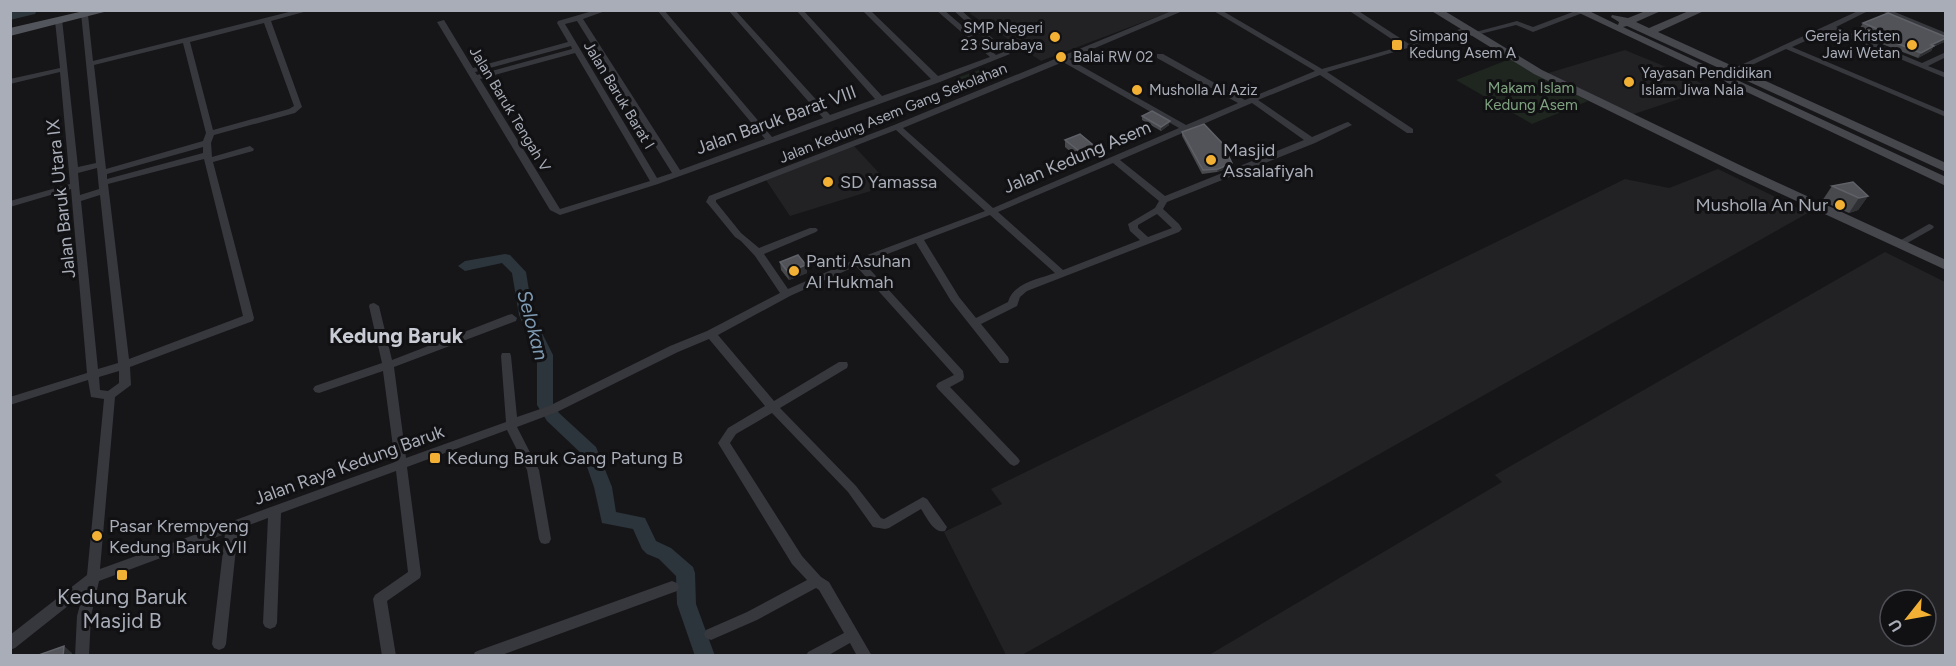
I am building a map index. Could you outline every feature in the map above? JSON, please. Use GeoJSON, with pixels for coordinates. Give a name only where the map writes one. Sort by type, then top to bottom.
{"type":"FeatureCollection","features":[{"type":"Feature","properties":{"kind":"main road"},"geometry":{"type":"LineString","coordinates":[[10,21],[84,15],[106,10]]}},
{"type":"Feature","properties":{"kind":"main road"},"geometry":{"type":"LineString","coordinates":[[10,32],[57,16]]}},
{"type":"Feature","properties":{"kind":"street"},"geometry":{"type":"LineString","coordinates":[[90,64],[308,10]]}},
{"type":"Feature","properties":{"kind":"street"},"geometry":{"type":"LineString","coordinates":[[575,12],[605,10]]}},
{"type":"Feature","properties":{"kind":"street"},"geometry":{"type":"LineString","coordinates":[[660,10],[770,140]]}},
{"type":"Feature","properties":{"kind":"street"},"geometry":{"type":"LineString","coordinates":[[731,10],[828,118]]}},
{"type":"Feature","properties":{"kind":"street"},"geometry":{"type":"LineString","coordinates":[[799,10],[881,100]]}},
{"type":"Feature","properties":{"kind":"street"},"geometry":{"type":"LineString","coordinates":[[865,10],[937,80]]}},
{"type":"Feature","properties":{"kind":"street","name":"Jalan Kedung Asem Gang Sekolahan"},"geometry":{"type":"LineString","coordinates":[[757,254],[711,202],[712,198],[897,128],[1182,10]]}},
{"type":"Feature","properties":{"kind":"street"},"geometry":{"type":"LineString","coordinates":[[1215,10],[1320,71],[1410,131]]}},
{"type":"Feature","properties":{"kind":"street"},"geometry":{"type":"LineString","coordinates":[[1351,10],[1407,45]]}},
{"type":"Feature","properties":{"kind":"street"},"geometry":{"type":"LineString","coordinates":[[1435,10],[1468,32],[1538,72],[1742,171],[1946,266]]}},
{"type":"Feature","properties":{"kind":"street"},"geometry":{"type":"LineString","coordinates":[[1602,10],[1946,168]]}},
{"type":"Feature","properties":{"kind":"street"},"geometry":{"type":"LineString","coordinates":[[1615,28],[1658,10]]}},
{"type":"Feature","properties":{"kind":"street"},"geometry":{"type":"LineString","coordinates":[[1649,32],[1701,10]]}},
{"type":"Feature","properties":{"kind":"street"},"geometry":{"type":"LineString","coordinates":[[1734,70],[1867,10]]}},
{"type":"Feature","properties":{"kind":"street"},"geometry":{"type":"LineString","coordinates":[[1882,10],[1946,36]]}},
{"type":"Feature","properties":{"kind":"street"},"geometry":{"type":"LineString","coordinates":[[942,13],[958,11]]}},
{"type":"Feature","properties":{"kind":"street","name":"Jalan Baruk Barat VIII"},"geometry":{"type":"LineString","coordinates":[[555,210],[567,212],[655,182],[1006,54],[958,11]]}},
{"type":"Feature","properties":{"kind":"street"},"geometry":{"type":"LineString","coordinates":[[1579,11],[1946,182]]}},
{"type":"Feature","properties":{"kind":"street","name":"Jalan Kedung Asem"},"geometry":{"type":"LineString","coordinates":[[711,334],[786,294],[857,262],[993,211],[1320,71],[1407,45],[1468,32],[1517,23],[1533,30],[1579,11]]}},
{"type":"Feature","properties":{"kind":"street","name":"Jalan Baruk Barat I"},"geometry":{"type":"LineString","coordinates":[[655,182],[561,22],[575,12],[677,174]]}},
{"type":"Feature","properties":{"kind":"street"},"geometry":{"type":"LineString","coordinates":[[942,13],[995,58]]}},
{"type":"Feature","properties":{"kind":"street"},"geometry":{"type":"LineString","coordinates":[[84,15],[125,385],[110,396],[96,394],[95,375]]}},
{"type":"Feature","properties":{"kind":"street","name":"Jalan Baruk Utara IX"},"geometry":{"type":"LineString","coordinates":[[57,16],[95,375]]}},
{"type":"Feature","properties":{"kind":"street"},"geometry":{"type":"LineString","coordinates":[[210,133],[292,111],[298,107],[267,21]]}},
{"type":"Feature","properties":{"kind":"street","name":"Jalan Baruk Tengah V"},"geometry":{"type":"LineString","coordinates":[[441,22],[555,210]]}},
{"type":"Feature","properties":{"kind":"street"},"geometry":{"type":"LineString","coordinates":[[1830,27],[1946,76]]}},
{"type":"Feature","properties":{"kind":"street"},"geometry":{"type":"LineString","coordinates":[[10,401],[124,365],[249,318],[208,158],[207,143],[210,133],[186,41]]}},
{"type":"Feature","properties":{"kind":"street"},"geometry":{"type":"LineString","coordinates":[[473,74],[575,46]]}},
{"type":"Feature","properties":{"kind":"street"},"geometry":{"type":"LineString","coordinates":[[1787,47],[1946,115]]}},
{"type":"Feature","properties":{"kind":"street"},"geometry":{"type":"LineString","coordinates":[[1922,66],[1946,54]]}},
{"type":"Feature","properties":{"kind":"street"},"geometry":{"type":"LineString","coordinates":[[1160,56],[1249,101],[1312,141]]}},
{"type":"Feature","properties":{"kind":"street"},"geometry":{"type":"LineString","coordinates":[[1064,59],[1186,129]]}},
{"type":"Feature","properties":{"kind":"street"},"geometry":{"type":"LineString","coordinates":[[10,82],[64,69]]}},
{"type":"Feature","properties":{"kind":"street"},"geometry":{"type":"LineString","coordinates":[[1147,241],[1133,229],[1133,224],[1158,210],[1164,200],[1347,125]]}},
{"type":"Feature","properties":{"kind":"street"},"geometry":{"type":"LineString","coordinates":[[897,128],[1061,273]]}},
{"type":"Feature","properties":{"kind":"street"},"geometry":{"type":"LineString","coordinates":[[77,199],[103,178],[207,143]]}},
{"type":"Feature","properties":{"kind":"street"},"geometry":{"type":"LineString","coordinates":[[74,171],[103,178],[250,149]]}},
{"type":"Feature","properties":{"kind":"street"},"geometry":{"type":"LineString","coordinates":[[1114,159],[1164,200]]}},
{"type":"Feature","properties":{"kind":"street"},"geometry":{"type":"LineString","coordinates":[[10,204],[76,185]]}},
{"type":"Feature","properties":{"kind":"street"},"geometry":{"type":"LineString","coordinates":[[975,323],[1013,304],[1015,296],[1023,289],[1177,229],[1158,210]]}},
{"type":"Feature","properties":{"kind":"street"},"geometry":{"type":"LineString","coordinates":[[1899,244],[1929,227]]}},
{"type":"Feature","properties":{"kind":"street"},"geometry":{"type":"LineString","coordinates":[[786,294],[757,254],[813,230]]}},
{"type":"Feature","properties":{"kind":"street"},"geometry":{"type":"LineString","coordinates":[[919,240],[955,299],[1004,360]]}},
{"type":"Feature","properties":{"kind":"street"},"geometry":{"type":"LineString","coordinates":[[857,262],[959,374],[959,377],[942,386],[1014,461]]}},
{"type":"Feature","properties":{"kind":"street"},"geometry":{"type":"LineString","coordinates":[[374,306],[388,364],[415,574],[380,599],[389,656]]}},
{"type":"Feature","properties":{"kind":"street"},"geometry":{"type":"LineString","coordinates":[[319,389],[388,364],[415,357],[512,318]]}},
{"type":"Feature","properties":{"kind":"street"},"geometry":{"type":"LineString","coordinates":[[711,334],[773,406],[852,489],[877,523],[885,524],[923,502],[941,527]]}},
{"type":"Feature","properties":{"kind":"street","name":"Jalan Raya Kedung Baruk"},"geometry":{"type":"LineString","coordinates":[[10,644],[93,578],[511,426],[711,334]]}},
{"type":"Feature","properties":{"kind":"street"},"geometry":{"type":"LineString","coordinates":[[506,356],[512,414],[511,426],[533,470],[545,539]]}},
{"type":"Feature","properties":{"kind":"street"},"geometry":{"type":"LineString","coordinates":[[843,365],[732,431],[724,443],[797,560],[816,581],[824,586],[865,656]]}},
{"type":"Feature","properties":{"kind":"street"},"geometry":{"type":"LineString","coordinates":[[82,656],[84,615],[93,578],[110,396]]}},
{"type":"Feature","properties":{"kind":"street"},"geometry":{"type":"LineString","coordinates":[[270,623],[275,511]]}},
{"type":"Feature","properties":{"kind":"street"},"geometry":{"type":"LineString","coordinates":[[219,644],[232,526]]}},
{"type":"Feature","properties":{"kind":"street"},"geometry":{"type":"LineString","coordinates":[[711,634],[752,616],[816,581]]}},
{"type":"Feature","properties":{"kind":"street"},"geometry":{"type":"LineString","coordinates":[[488,654],[672,587]]}},
{"type":"Feature","properties":{"kind":"street"},"geometry":{"type":"LineString","coordinates":[[813,656],[853,635]]}},
{"type":"Feature","properties":{"kind":"shaded area","name":"SMP Negeri 23 Surabaya"},"geometry":{"type":"Polygon","coordinates":[[[977,10],[1172,11],[1041,61],[969,13],[977,10]]]}},
{"type":"Feature","properties":{"kind":"shaded area","name":"Yayasan Pendidikan Islam Jiwa Nala"},"geometry":{"type":"Polygon","coordinates":[[[1625,50],[1688,76],[1707,87],[1676,95],[1682,98],[1631,115],[1545,74],[1625,50]]]}},
{"type":"Feature","properties":{"kind":"shaded area","name":"SD Yamassa"},"geometry":{"type":"Polygon","coordinates":[[[854,146],[890,185],[790,216],[766,180],[854,146]]]}},
{"type":"Feature","properties":{"kind":"shaded area"},"geometry":{"type":"Polygon","coordinates":[[[1718,169],[1808,213],[1022,655],[1006,655],[944,532],[1002,504],[991,489],[1625,179],[1669,188],[1718,169]]]}},
{"type":"Feature","properties":{"kind":"shaded area"},"geometry":{"type":"Polygon","coordinates":[[[1885,252],[1945,282],[1945,655],[1209,655],[1502,482],[1495,475],[1885,252]]]}},
{"type":"Feature","properties":{"kind":"green space","name":"Makam Islam Kedung Asem"},"geometry":{"type":"Polygon","coordinates":[[[1510,59],[1588,101],[1532,124],[1456,80],[1510,59]]]}},
{"type":"Feature","properties":{"kind":"green space"},"geometry":{"type":"Polygon","coordinates":[[[979,70],[992,80],[967,89],[954,79],[979,70]]]}},
{"type":"Feature","properties":{"kind":"building"},"geometry":{"type":"Polygon","coordinates":[[[1888,13],[1946,38],[1921,53],[1886,39],[1892,35],[1863,23],[1888,13]]]}},
{"type":"Feature","properties":{"kind":"building"},"geometry":{"type":"Polygon","coordinates":[[[1152,111],[1170,121],[1161,127],[1142,116],[1152,111]]]}},
{"type":"Feature","properties":{"kind":"building","name":"Masjid Assalafiyah"},"geometry":{"type":"Polygon","coordinates":[[[1204,124],[1222,143],[1232,163],[1218,169],[1203,170],[1182,132],[1204,124]]]}},
{"type":"Feature","properties":{"kind":"building"},"geometry":{"type":"Polygon","coordinates":[[[1080,134],[1098,149],[1083,154],[1065,140],[1080,134]]]}},
{"type":"Feature","properties":{"kind":"building"},"geometry":{"type":"Polygon","coordinates":[[[1853,182],[1868,196],[1859,198],[1832,186],[1853,182]]]}},
{"type":"Feature","properties":{"kind":"building"},"geometry":{"type":"Polygon","coordinates":[[[798,255],[806,265],[788,272],[780,262],[798,255]]]}},
{"type":"Feature","properties":{"kind":"building"},"geometry":{"type":"Polygon","coordinates":[[[64,646],[63,656],[36,656],[64,646]]]}},
{"type":"Feature","properties":{"kind":"waterway","name":"Selokan"},"geometry":{"type":"LineString","coordinates":[[10,15],[29,10]]}},
{"type":"Feature","properties":{"kind":"waterway","name":"Selokan"},"geometry":{"type":"LineString","coordinates":[[465,266],[505,258],[519,272],[526,315],[545,355],[545,405],[553,417],[590,452],[603,487],[608,518],[639,523],[646,534],[648,544],[653,549],[665,553],[686,573],[684,582],[686,604],[705,656]]}},
{"type":"Feature","properties":{"kind":"place","name":"SMP Negeri 23 Surabaya"},"geometry":{"type":"Point","coordinates":[1055,37]}},
{"type":"Feature","properties":{"kind":"place","name":"Simpang Kedung Asem A"},"geometry":{"type":"Point","coordinates":[1397,45]}},
{"type":"Feature","properties":{"kind":"place","name":"Gereja Kristen Jawi Wetan"},"geometry":{"type":"Point","coordinates":[1912,45]}},
{"type":"Feature","properties":{"kind":"place","name":"Balai RW 02"},"geometry":{"type":"Point","coordinates":[1061,57]}},
{"type":"Feature","properties":{"kind":"place","name":"Yayasan Pendidikan Islam Jiwa Nala"},"geometry":{"type":"Point","coordinates":[1629,82]}},
{"type":"Feature","properties":{"kind":"place","name":"Musholla Al Aziz"},"geometry":{"type":"Point","coordinates":[1137,90]}},
{"type":"Feature","properties":{"kind":"place","name":"Masjid Assalafiyah"},"geometry":{"type":"Point","coordinates":[1211,160]}},
{"type":"Feature","properties":{"kind":"place","name":"SD Yamassa"},"geometry":{"type":"Point","coordinates":[828,182]}},
{"type":"Feature","properties":{"kind":"place","name":"Musholla An Nur"},"geometry":{"type":"Point","coordinates":[1840,205]}},
{"type":"Feature","properties":{"kind":"place","name":"Panti Asuhan Al Hukmah"},"geometry":{"type":"Point","coordinates":[794,271]}},
{"type":"Feature","properties":{"kind":"place","name":"Kedung Baruk Gang Patung B"},"geometry":{"type":"Point","coordinates":[435,458]}},
{"type":"Feature","properties":{"kind":"place","name":"Pasar Krempyeng Kedung Baruk VII"},"geometry":{"type":"Point","coordinates":[97,536]}},
{"type":"Feature","properties":{"kind":"place","name":"Kedung Baruk Masjid B"},"geometry":{"type":"Point","coordinates":[122,575]}},
{"type":"Feature","properties":{"kind":"district","name":"Kedung Baruk"},"geometry":{"type":"Point","coordinates":[396,336]}}]}
